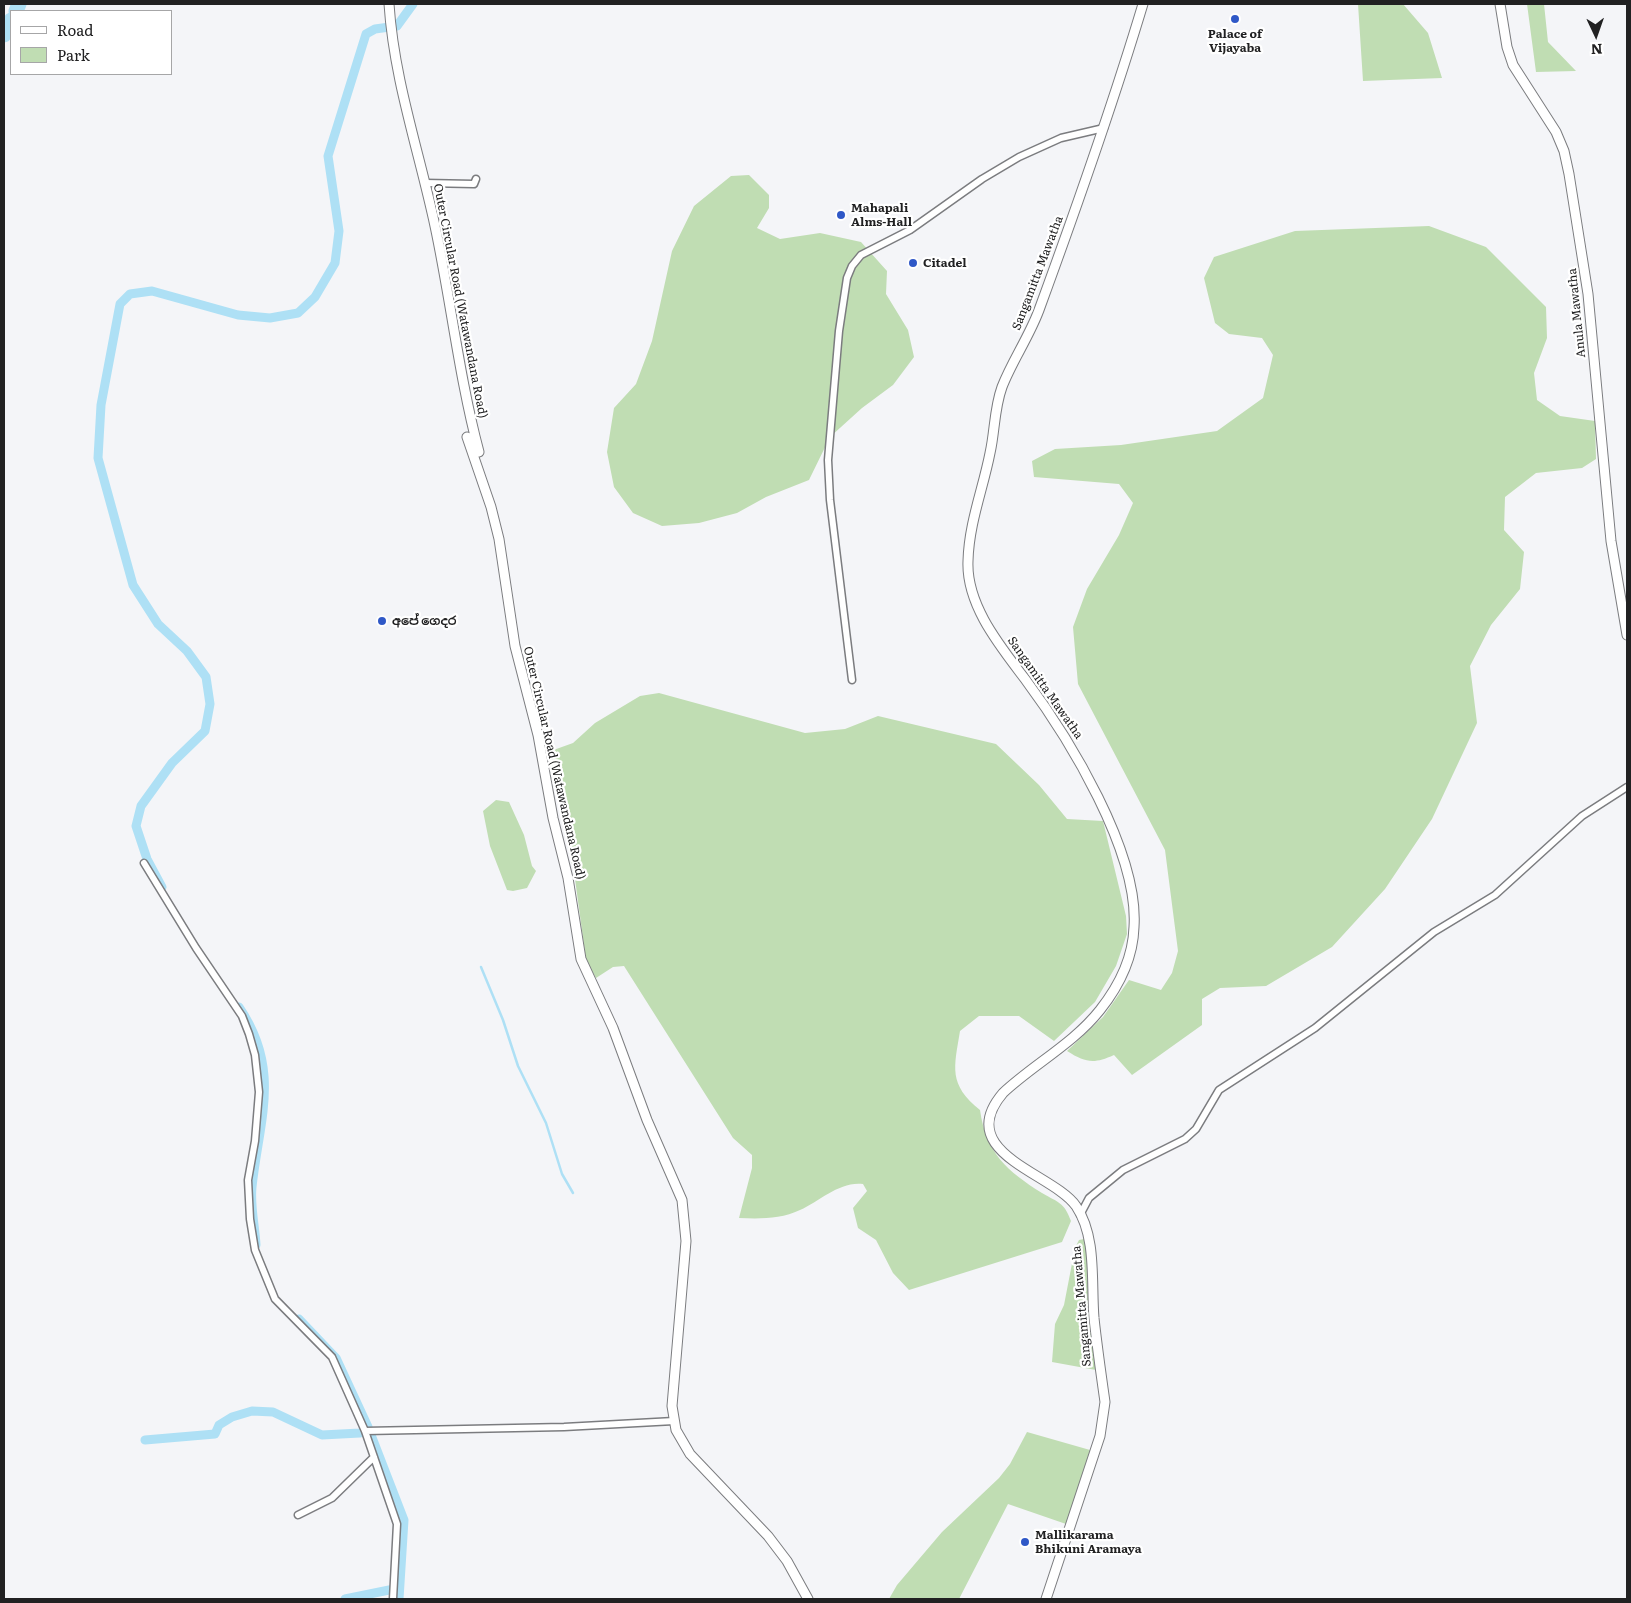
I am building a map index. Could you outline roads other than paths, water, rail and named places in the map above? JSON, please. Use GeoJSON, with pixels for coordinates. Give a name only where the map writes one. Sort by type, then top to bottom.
{"type":"FeatureCollection","features":[{"type":"Feature","properties":{"kind":"main road","name":"Outer Circular Road (Watawandana Road)"},"geometry":{"type":"LineString","coordinates":[[389,4],[392,38],[402,96],[435,227],[465,399],[479,452],[467,437],[495,523],[505,573],[515,646],[538,735],[553,818],[568,878],[578,950],[622,1050],[647,1120],[682,1200],[686,1241],[673,1396],[674,1421],[680,1439],[690,1454],[768,1536],[787,1561],[808,1599]]}},
{"type":"Feature","properties":{"kind":"main road","name":"Sangamitta Mawatha"},"geometry":{"type":"LineString","coordinates":[[1046,1599],[1100,1436],[1104,1415],[1090,1250],[1087,1231],[1080,1214],[1067,1196],[1016,1165],[1002,1152],[993,1137],[990,1119],[994,1106],[1003,1094],[1076,1035],[1101,1008],[1118,984],[1132,946],[1135,924],[1132,898],[1119,847],[1106,814],[1068,739],[997,640],[984,617],[972,589],[968,558],[970,537],[990,454],[1000,395],[1037,314],[1104,128],[1143,4]]}},
{"type":"Feature","properties":{"kind":"main road","name":"Anula Mawatha"},"geometry":{"type":"LineString","coordinates":[[1500,4],[1507,47],[1513,65],[1556,132],[1568,168],[1588,294],[1611,541],[1627,635]]}},
{"type":"Feature","properties":{"kind":"street"},"geometry":{"type":"LineString","coordinates":[[852,680],[830,500],[828,460],[838,331],[847,278],[852,266],[861,255],[910,230],[982,179],[1019,157],[1061,138],[1104,128]]}},
{"type":"Feature","properties":{"kind":"street"},"geometry":{"type":"LineString","coordinates":[[425,183],[474,184],[476,179]]}},
{"type":"Feature","properties":{"kind":"street"},"geometry":{"type":"LineString","coordinates":[[1080,1214],[1089,1198],[1123,1170],[1186,1139],[1196,1129],[1219,1090],[1315,1028],[1434,932],[1495,895],[1582,816],[1627,787]]}},
{"type":"Feature","properties":{"kind":"street"},"geometry":{"type":"LineString","coordinates":[[144,863],[196,948],[242,1016],[251,1041],[259,1092],[255,1142],[248,1180],[250,1219],[255,1250],[275,1299],[332,1357],[365,1431],[397,1524],[394,1599]]}},
{"type":"Feature","properties":{"kind":"street"},"geometry":{"type":"LineString","coordinates":[[365,1431],[674,1421]]}},
{"type":"Feature","properties":{"kind":"street"},"geometry":{"type":"LineString","coordinates":[[298,1515],[332,1498],[374,1457]]}},
{"type":"Feature","properties":{"kind":"waterway"},"geometry":{"type":"LineString","coordinates":[[16,10],[19,4]]}},
{"type":"Feature","properties":{"kind":"waterway"},"geometry":{"type":"LineString","coordinates":[[162,887],[147,859],[136,826],[141,806],[172,763],[205,731],[210,704],[206,677],[187,651],[158,624],[133,585],[98,458],[101,405],[120,304],[130,294],[152,291],[238,315],[270,318],[298,313],[315,297],[335,263],[339,231],[328,156],[366,34],[375,29],[397,26],[413,4]]}},
{"type":"Feature","properties":{"kind":"waterway"},"geometry":{"type":"LineString","coordinates":[[4,35],[10,22]]}},
{"type":"Feature","properties":{"kind":"waterway"},"geometry":{"type":"LineString","coordinates":[[481,967],[503,1020],[518,1066],[546,1123],[562,1174],[573,1193]]}},
{"type":"Feature","properties":{"kind":"waterway"},"geometry":{"type":"LineString","coordinates":[[239,1007],[252,1030],[260,1052],[264,1074],[262,1117],[252,1187],[252,1209],[256,1245]]}},
{"type":"Feature","properties":{"kind":"waterway"},"geometry":{"type":"LineString","coordinates":[[299,1319],[336,1358],[368,1427],[404,1520],[399,1599]]}},
{"type":"Feature","properties":{"kind":"waterway"},"geometry":{"type":"LineString","coordinates":[[145,1440],[215,1434],[219,1425],[232,1417],[252,1411],[273,1412],[322,1435],[360,1433],[368,1427]]}},
{"type":"Feature","properties":{"kind":"waterway"},"geometry":{"type":"LineString","coordinates":[[345,1599],[399,1588]]}},
{"type":"Feature","properties":{"kind":"place","name":"Palace of Vijayaba"},"geometry":{"type":"Point","coordinates":[1235,19]}},
{"type":"Feature","properties":{"kind":"place","name":"Mahapali Alms-Hall"},"geometry":{"type":"Point","coordinates":[841,215]}},
{"type":"Feature","properties":{"kind":"place","name":"Citadel"},"geometry":{"type":"Point","coordinates":[913,263]}},
{"type":"Feature","properties":{"kind":"place","name":"අපේ ගෙදර"},"geometry":{"type":"Point","coordinates":[382,621]}},
{"type":"Feature","properties":{"kind":"place","name":"Mallikarama Bhikuni Aramaya"},"geometry":{"type":"Point","coordinates":[1025,1542]}}]}
